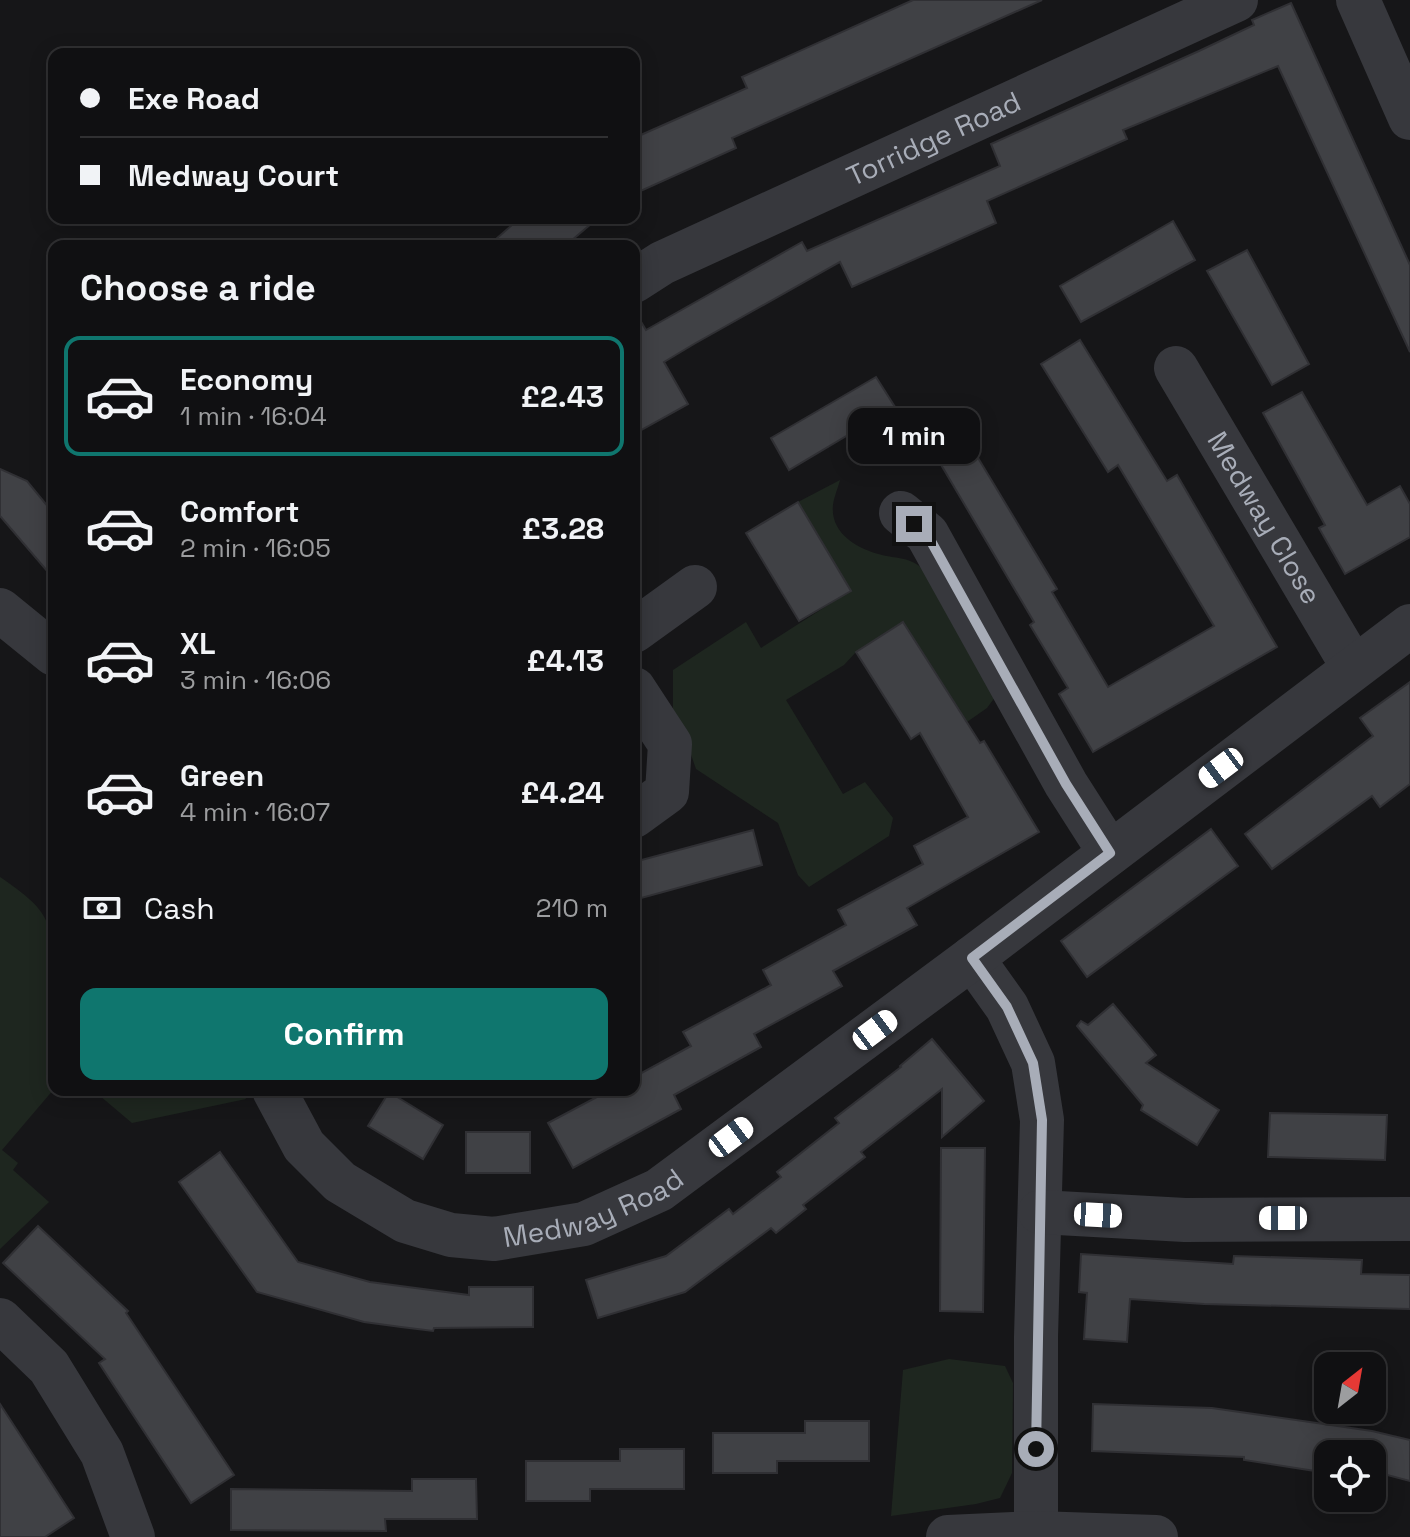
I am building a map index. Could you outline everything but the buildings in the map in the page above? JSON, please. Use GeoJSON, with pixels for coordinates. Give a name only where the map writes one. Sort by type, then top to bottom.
{"type":"FeatureCollection","features":[{"type":"Feature","properties":{"kind":"street","name":"Torridge Road"},"geometry":{"type":"LineString","coordinates":[[640,277],[662,263],[1236,0]]}},
{"type":"Feature","properties":{"kind":"street"},"geometry":{"type":"LineString","coordinates":[[1358,0],[1410,118]]}},
{"type":"Feature","properties":{"kind":"street","name":"Medway Close"},"geometry":{"type":"LineString","coordinates":[[1176,368],[1353,667]]}},
{"type":"Feature","properties":{"kind":"street"},"geometry":{"type":"LineString","coordinates":[[901,513],[927,534],[1066,784],[1110,853]]}},
{"type":"Feature","properties":{"kind":"street"},"geometry":{"type":"LineString","coordinates":[[640,627],[695,587]]}},
{"type":"Feature","properties":{"kind":"street"},"geometry":{"type":"LineString","coordinates":[[0,610],[48,649]]}},
{"type":"Feature","properties":{"kind":"street","name":"Medway Road"},"geometry":{"type":"LineString","coordinates":[[277,1096],[304,1146],[340,1182],[405,1221],[451,1235],[494,1239],[584,1224],[659,1190],[972,958],[1410,626]]}},
{"type":"Feature","properties":{"kind":"street"},"geometry":{"type":"LineString","coordinates":[[640,698],[670,744],[667,792],[640,812]]}},
{"type":"Feature","properties":{"kind":"street"},"geometry":{"type":"LineString","coordinates":[[972,958],[1007,1007],[1033,1063],[1042,1120],[1036,1337],[1036,1533]]}},
{"type":"Feature","properties":{"kind":"street"},"geometry":{"type":"LineString","coordinates":[[1040,1212],[1185,1220],[1410,1219]]}},
{"type":"Feature","properties":{"kind":"street"},"geometry":{"type":"LineString","coordinates":[[0,1320],[49,1367],[102,1453],[133,1537]]}},
{"type":"Feature","properties":{"kind":"street"},"geometry":{"type":"LineString","coordinates":[[948,1537],[1036,1533],[1156,1537]]}},
{"type":"Feature","properties":{"kind":"shaded area"},"geometry":{"type":"Polygon","coordinates":[[[840,480],[833,515],[841,532],[863,549],[908,560],[923,569],[998,693],[987,708],[967,722],[903,622],[856,652],[844,665],[786,700],[843,794],[865,782],[893,818],[889,836],[809,887],[798,875],[778,823],[696,769],[673,709],[673,670],[746,622],[761,648],[850,591],[798,502],[840,480]]]}},
{"type":"Feature","properties":{"kind":"shaded area"},"geometry":{"type":"Polygon","coordinates":[[[0,877],[27,897],[48,925],[48,1096],[2,1150],[18,1163],[13,1170],[49,1202],[0,1249],[0,877]]]}},
{"type":"Feature","properties":{"kind":"shaded area"},"geometry":{"type":"Polygon","coordinates":[[[100,1096],[245,1096],[246,1099],[132,1123],[100,1096]]]}},
{"type":"Feature","properties":{"kind":"shaded area"},"geometry":{"type":"Polygon","coordinates":[[[949,1359],[1005,1366],[1013,1383],[1012,1473],[1000,1498],[891,1516],[903,1370],[949,1359]]]}},
{"type":"Feature","properties":{"kind":"route"},"geometry":{"type":"LineString","coordinates":[[914,524],[927,534],[1066,784],[1110,853],[972,958],[1007,1007],[1033,1063],[1042,1120],[1036,1449]]}}]}
